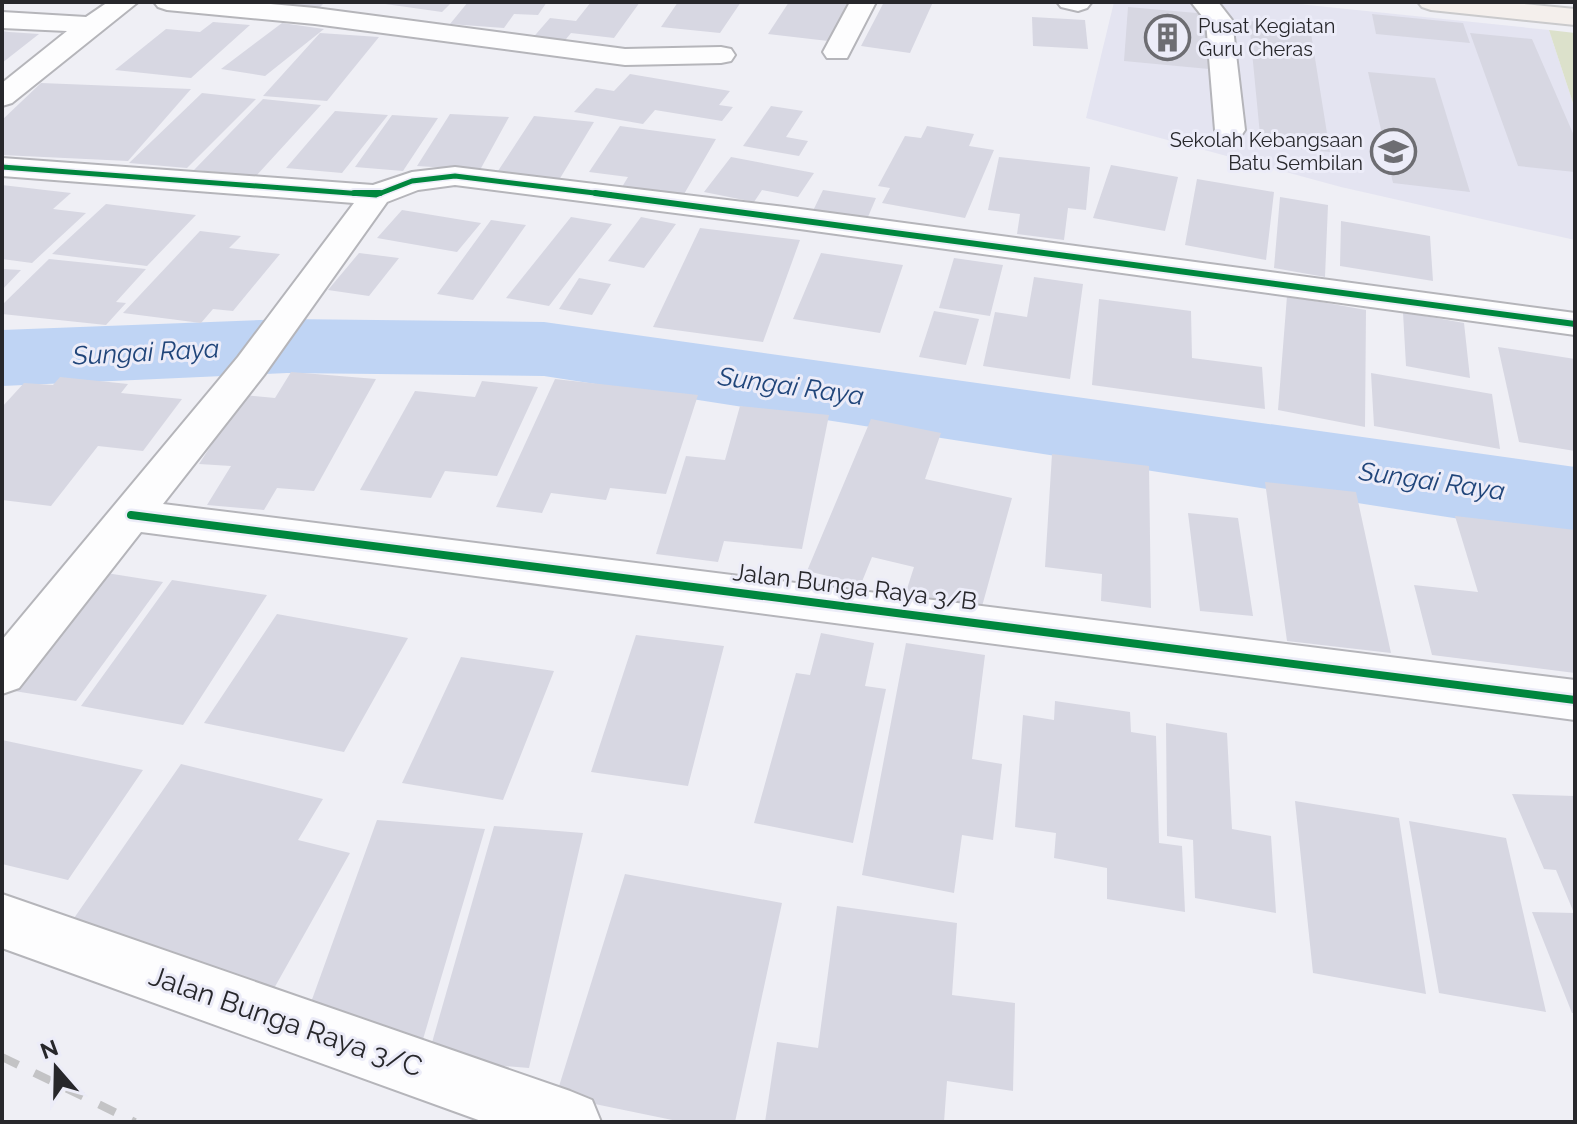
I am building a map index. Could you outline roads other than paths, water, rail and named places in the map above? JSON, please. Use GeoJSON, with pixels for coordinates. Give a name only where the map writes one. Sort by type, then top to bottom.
{"type":"FeatureCollection","features":[{"type":"Feature","properties":{"kind":"main road"},"geometry":{"type":"LineString","coordinates":[[1431,2],[1575,17]]}},
{"type":"Feature","properties":{"kind":"street"},"geometry":{"type":"LineString","coordinates":[[2,97],[91,25],[125,2]]}},
{"type":"Feature","properties":{"kind":"street"},"geometry":{"type":"LineString","coordinates":[[167,2],[346,20],[625,57],[721,55]]}},
{"type":"Feature","properties":{"kind":"street"},"geometry":{"type":"LineString","coordinates":[[837,52],[863,2]]}},
{"type":"Feature","properties":{"kind":"street"},"geometry":{"type":"LineString","coordinates":[[1070,2],[1078,3]]}},
{"type":"Feature","properties":{"kind":"street"},"geometry":{"type":"LineString","coordinates":[[1204,2],[1219,20],[1230,130]]}},
{"type":"Feature","properties":{"kind":"street"},"geometry":{"type":"LineString","coordinates":[[2,20],[91,25]]}},
{"type":"Feature","properties":{"kind":"street"},"geometry":{"type":"LineString","coordinates":[[2,167],[376,195],[412,181],[455,176],[785,217],[1575,324]]}},
{"type":"Feature","properties":{"kind":"street"},"geometry":{"type":"LineString","coordinates":[[2,674],[251,366],[376,195]]}},
{"type":"Feature","properties":{"kind":"street","name":"Jalan Bunga Raya 3/B"},"geometry":{"type":"LineString","coordinates":[[131,515],[1575,700]]}},
{"type":"Feature","properties":{"kind":"street","name":"Jalan Bunga Raya 3/C"},"geometry":{"type":"LineString","coordinates":[[2,921],[570,1122]]}},
{"type":"Feature","properties":{"kind":"waterway","name":"Sungai Raya"},"geometry":{"type":"LineString","coordinates":[[2,358],[287,346],[544,349],[1575,502]]}},
{"type":"Feature","properties":{"kind":"railway"},"geometry":{"type":"LineString","coordinates":[[2,1057],[135,1122]]}},
{"type":"Feature","properties":{"kind":"place","name":"Pusat Kegiatan Guru Cheras"},"geometry":{"type":"Point","coordinates":[1167,38]}},
{"type":"Feature","properties":{"kind":"place","name":"Sekolah Kebangsaan Batu Sembilan"},"geometry":{"type":"Point","coordinates":[1394,152]}}]}
